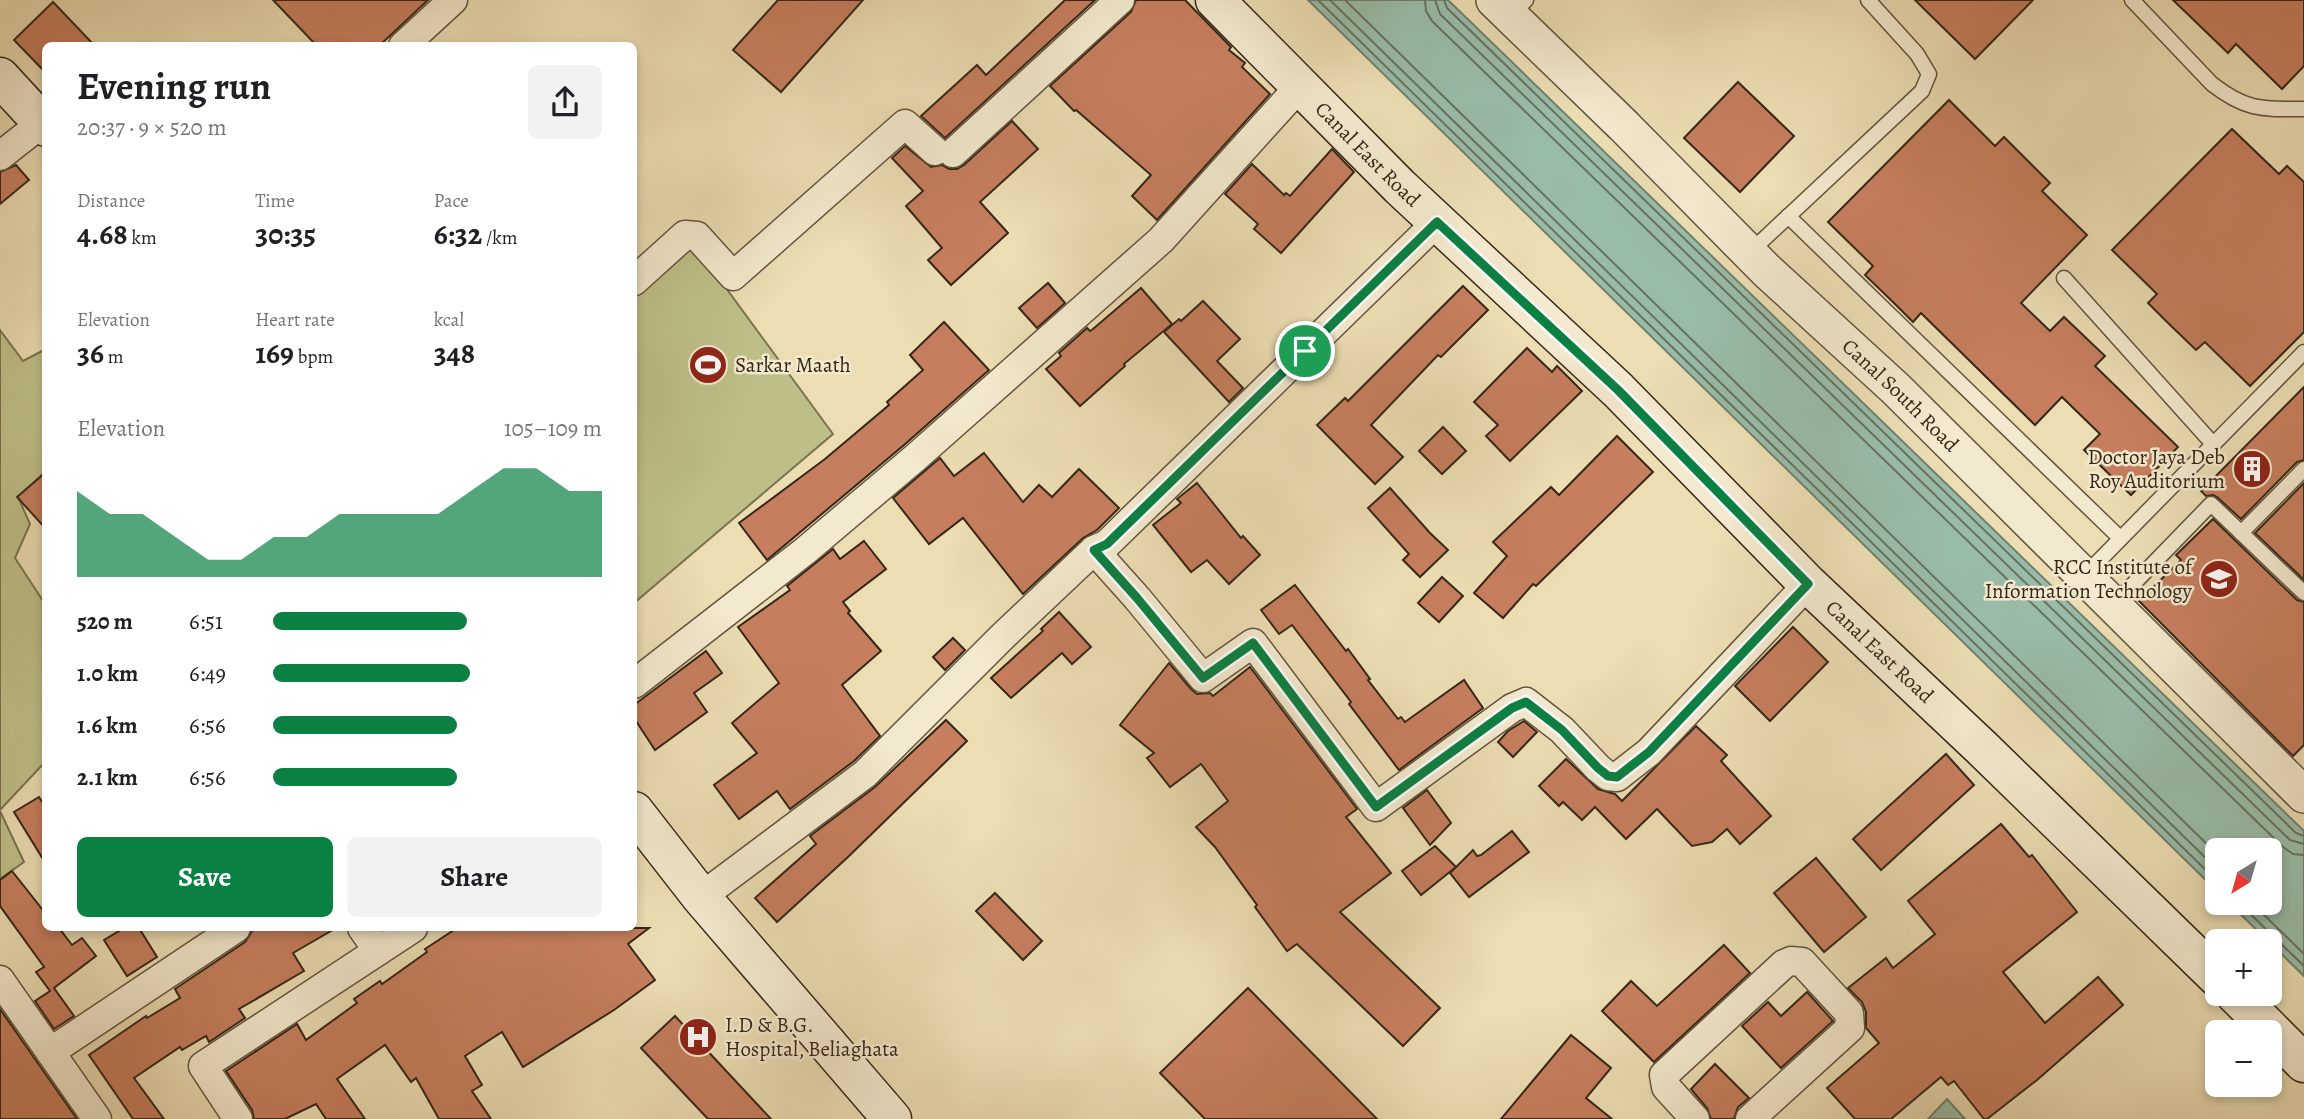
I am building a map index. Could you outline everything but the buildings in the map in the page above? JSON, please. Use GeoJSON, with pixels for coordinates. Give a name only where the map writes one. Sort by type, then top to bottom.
{"type":"FeatureCollection","features":[{"type":"Feature","properties":{"kind":"main road","name":"Canal East Road"},"geometry":{"type":"LineString","coordinates":[[1215,0],[1299,87],[1437,222],[1618,390],[1808,584],[1982,748],[2205,965]]}},
{"type":"Feature","properties":{"kind":"main road"},"geometry":{"type":"LineString","coordinates":[[0,77],[42,123]]}},
{"type":"Feature","properties":{"kind":"main road"},"geometry":{"type":"LineString","coordinates":[[637,815],[701,897],[892,1119]]}},
{"type":"Feature","properties":{"kind":"main road"},"geometry":{"type":"LineString","coordinates":[[2247,1006],[2304,1063]]}},
{"type":"Feature","properties":{"kind":"street"},"geometry":{"type":"LineString","coordinates":[[407,42],[453,0]]}},
{"type":"Feature","properties":{"kind":"street"},"geometry":{"type":"LineString","coordinates":[[637,278],[685,235],[697,236],[733,276],[905,124],[944,152],[1120,0]]}},
{"type":"Feature","properties":{"kind":"street","name":"Canal South Road"},"geometry":{"type":"LineString","coordinates":[[1510,5],[1749,253],[1896,389],[2304,795]]}},
{"type":"Feature","properties":{"kind":"street"},"geometry":{"type":"LineString","coordinates":[[637,682],[805,551],[1161,240],[1299,87]]}},
{"type":"Feature","properties":{"kind":"street"},"geometry":{"type":"LineString","coordinates":[[0,156],[42,126]]}},
{"type":"Feature","properties":{"kind":"street"},"geometry":{"type":"LineString","coordinates":[[701,897],[865,774],[1003,636],[1094,550],[1107,544],[1437,222]]}},
{"type":"Feature","properties":{"kind":"street"},"geometry":{"type":"LineString","coordinates":[[1094,550],[1203,678],[1253,643],[1376,807],[1512,708],[1526,702],[1562,730],[1598,768],[1608,776],[1617,777],[1649,752],[1808,584]]}},
{"type":"Feature","properties":{"kind":"street"},"geometry":{"type":"LineString","coordinates":[[50,1052],[232,931]]}},
{"type":"Feature","properties":{"kind":"street"},"geometry":{"type":"LineString","coordinates":[[364,931],[378,951]]}},
{"type":"Feature","properties":{"kind":"street"},"geometry":{"type":"LineString","coordinates":[[238,1119],[204,1066],[408,931]]}},
{"type":"Feature","properties":{"kind":"street"},"geometry":{"type":"LineString","coordinates":[[1695,1119],[1666,1087],[1664,1075],[1784,964],[1791,961],[1802,962],[1849,1013],[1850,1028],[1750,1119]]}},
{"type":"Feature","properties":{"kind":"street"},"geometry":{"type":"LineString","coordinates":[[0,980],[97,1119]]}},
{"type":"Feature","properties":{"kind":"lane"},"geometry":{"type":"LineString","coordinates":[[1749,253],[1922,91],[1929,74],[1917,54],[1868,0]]}},
{"type":"Feature","properties":{"kind":"lane"},"geometry":{"type":"LineString","coordinates":[[2132,0],[2212,84],[2226,95],[2259,109],[2304,109]]}},
{"type":"Feature","properties":{"kind":"lane"},"geometry":{"type":"LineString","coordinates":[[1788,216],[2120,538]]}},
{"type":"Feature","properties":{"kind":"lane"},"geometry":{"type":"LineString","coordinates":[[2064,278],[2213,444]]}},
{"type":"Feature","properties":{"kind":"lane"},"geometry":{"type":"LineString","coordinates":[[2084,576],[2304,352]]}},
{"type":"Feature","properties":{"kind":"lane"},"geometry":{"type":"LineString","coordinates":[[2241,533],[2304,469]]}},
{"type":"Feature","properties":{"kind":"lane"},"geometry":{"type":"LineString","coordinates":[[2113,605],[2211,504],[2304,593]]}},
{"type":"Feature","properties":{"kind":"green space","name":"Sarkar Maath"},"geometry":{"type":"Polygon","coordinates":[[[693,243],[833,434],[637,600],[637,293],[693,243]]]}},
{"type":"Feature","properties":{"kind":"green space"},"geometry":{"type":"Polygon","coordinates":[[[0,330],[23,361],[42,351],[42,475],[18,497],[30,524],[15,558],[42,599],[42,765],[0,810],[0,330]]]}},
{"type":"Feature","properties":{"kind":"green space"},"geometry":{"type":"Polygon","coordinates":[[[0,811],[24,862],[0,879],[0,811]]]}},
{"type":"Feature","properties":{"kind":"water"},"geometry":{"type":"Polygon","coordinates":[[[1308,0],[1448,0],[2304,831],[2304,976],[2282,955],[2282,929],[2256,929],[2241,915],[2282,915],[2282,838],[2205,838],[2205,879],[1308,0]]]}},
{"type":"Feature","properties":{"kind":"water"},"geometry":{"type":"Polygon","coordinates":[[[1947,1099],[1965,1119],[1928,1119],[1947,1099]]]}},
{"type":"Feature","properties":{"kind":"place","name":"Sarkar Maath"},"geometry":{"type":"Point","coordinates":[708,365]}},
{"type":"Feature","properties":{"kind":"place","name":"Doctor Jaya Deb Roy Auditorium"},"geometry":{"type":"Point","coordinates":[2252,469]}},
{"type":"Feature","properties":{"kind":"place","name":"RCC Institute of Information Technology"},"geometry":{"type":"Point","coordinates":[2219,579]}},
{"type":"Feature","properties":{"kind":"place","name":"I.D & B.G. Hospital, Beliaghata"},"geometry":{"type":"Point","coordinates":[698,1037]}},
{"type":"Feature","properties":{"kind":"route"},"geometry":{"type":"LineString","coordinates":[[1437,222],[1618,390],[1808,584],[1649,752],[1617,777],[1608,776],[1598,768],[1562,730],[1526,702],[1512,708],[1376,807],[1253,643],[1203,678],[1094,550],[1107,544],[1305,351],[1437,222]]}}]}
